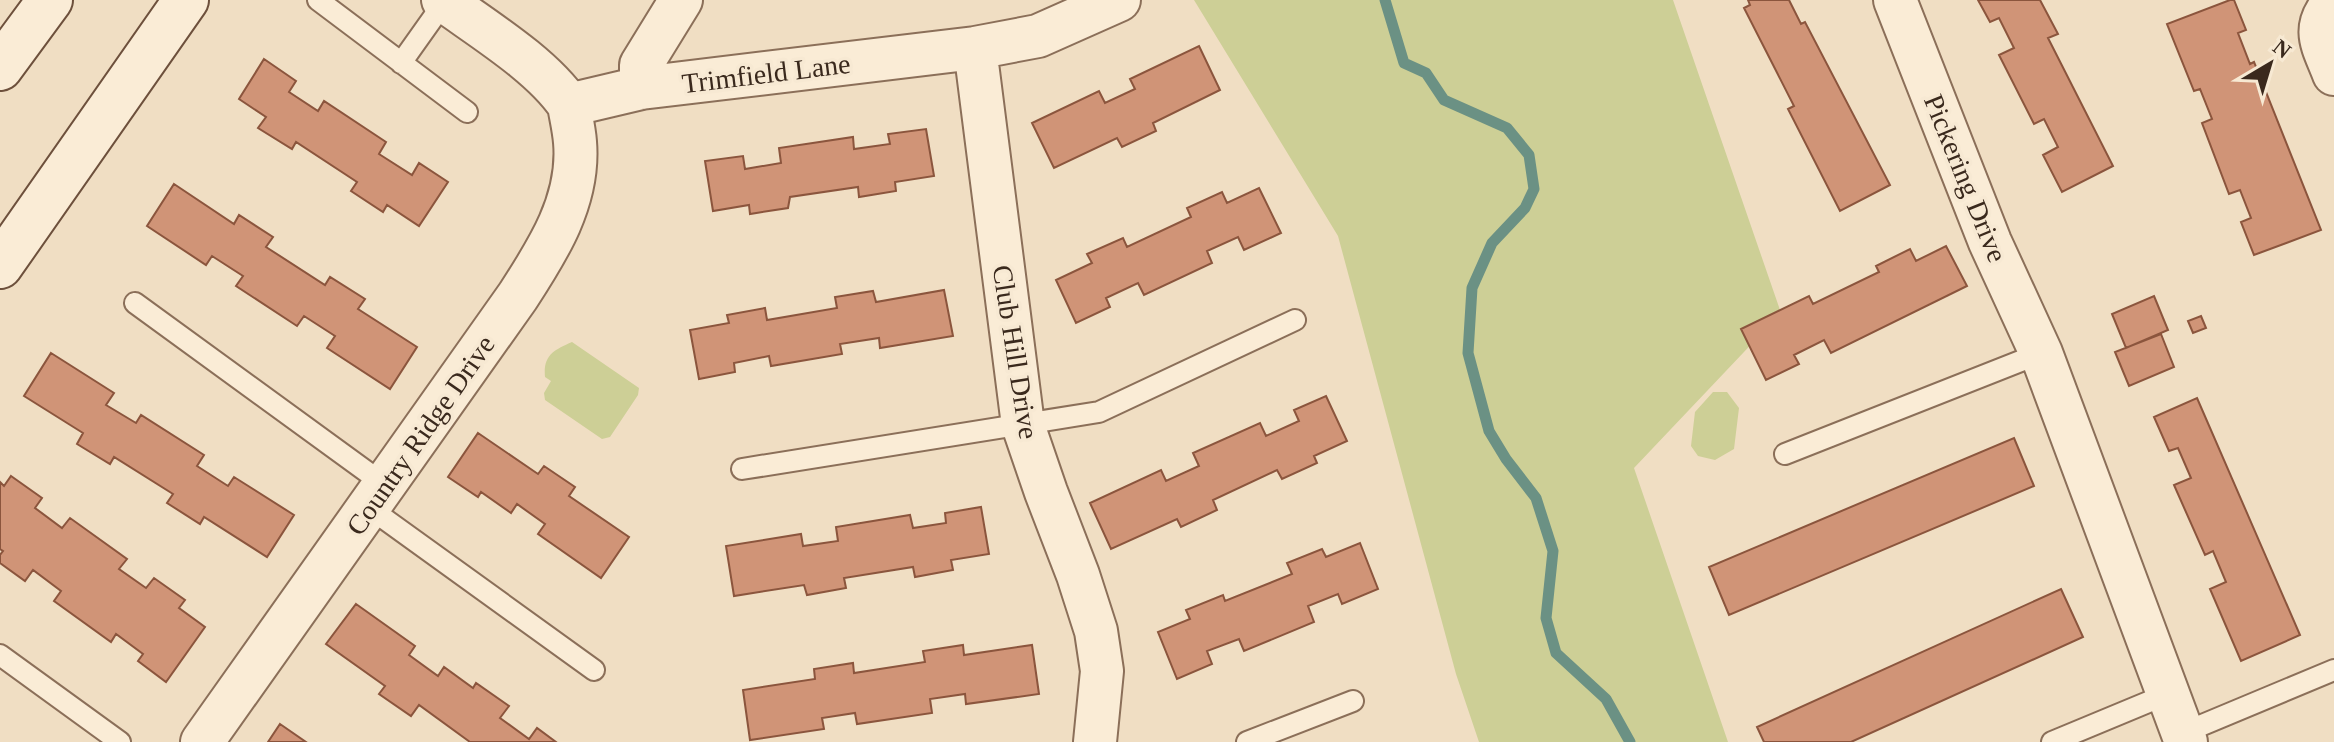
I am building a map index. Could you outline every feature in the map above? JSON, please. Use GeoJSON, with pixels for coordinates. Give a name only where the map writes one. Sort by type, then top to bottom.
{"type":"FeatureCollection","features":[{"type":"Feature","properties":{"kind":"main road"},"geometry":{"type":"LineString","coordinates":[[0,68],[50,0]]}},
{"type":"Feature","properties":{"kind":"main road"},"geometry":{"type":"LineString","coordinates":[[0,266],[186,0]]}},
{"type":"Feature","properties":{"kind":"street"},"geometry":{"type":"LineString","coordinates":[[641,88],[641,65],[681,0]]}},
{"type":"Feature","properties":{"kind":"street","name":"Trimfield Lane"},"geometry":{"type":"LineString","coordinates":[[569,105],[641,88],[975,48],[1038,36],[1119,0]]}},
{"type":"Feature","properties":{"kind":"street","name":"Pickering Drive"},"geometry":{"type":"LineString","coordinates":[[1895,0],[1990,242],[2041,353],[2185,738]]}},
{"type":"Feature","properties":{"kind":"street"},"geometry":{"type":"LineString","coordinates":[[444,1],[541,72],[569,105]]}},
{"type":"Feature","properties":{"kind":"street"},"geometry":{"type":"LineString","coordinates":[[2334,2],[2319,26],[2334,74]]}},
{"type":"Feature","properties":{"kind":"street","name":"Club Hill Drive"},"geometry":{"type":"LineString","coordinates":[[975,48],[1023,425],[1096,631],[1102,671],[1095,742]]}},
{"type":"Feature","properties":{"kind":"street","name":"Country Ridge Drive"},"geometry":{"type":"LineString","coordinates":[[202,742],[518,296],[558,231],[573,186],[575,144],[569,105]]}},
{"type":"Feature","properties":{"kind":"lane"},"geometry":{"type":"LineString","coordinates":[[318,0],[467,112]]}},
{"type":"Feature","properties":{"kind":"lane"},"geometry":{"type":"LineString","coordinates":[[401,63],[444,1]]}},
{"type":"Feature","properties":{"kind":"lane"},"geometry":{"type":"LineString","coordinates":[[135,303],[594,670]]}},
{"type":"Feature","properties":{"kind":"lane"},"geometry":{"type":"LineString","coordinates":[[742,469],[1099,412],[1295,320]]}},
{"type":"Feature","properties":{"kind":"lane"},"geometry":{"type":"LineString","coordinates":[[1785,454],[2041,353]]}},
{"type":"Feature","properties":{"kind":"lane"},"geometry":{"type":"LineString","coordinates":[[0,655],[120,742]]}},
{"type":"Feature","properties":{"kind":"lane","name":"Pickering Drive"},"geometry":{"type":"LineString","coordinates":[[2185,738],[2334,670]]}},
{"type":"Feature","properties":{"kind":"lane"},"geometry":{"type":"LineString","coordinates":[[2052,742],[2170,693]]}},
{"type":"Feature","properties":{"kind":"lane"},"geometry":{"type":"LineString","coordinates":[[1247,742],[1353,701]]}},
{"type":"Feature","properties":{"kind":"green space"},"geometry":{"type":"Polygon","coordinates":[[[1194,0],[1673,0],[1781,313],[1634,468],[1728,742],[1479,742],[1456,674],[1338,236],[1194,0]]]}},
{"type":"Feature","properties":{"kind":"green space"},"geometry":{"type":"Polygon","coordinates":[[[572,342],[639,388],[638,395],[610,437],[602,439],[545,400],[544,393],[551,381],[545,377],[548,358],[572,342]]]}},
{"type":"Feature","properties":{"kind":"green space"},"geometry":{"type":"Polygon","coordinates":[[[1713,392],[1727,392],[1739,408],[1734,449],[1715,460],[1698,456],[1691,446],[1695,412],[1713,392]]]}},
{"type":"Feature","properties":{"kind":"building"},"geometry":{"type":"Polygon","coordinates":[[[1748,0],[1789,0],[1801,24],[1805,22],[1890,185],[1840,211],[1788,109],[1794,106],[1744,8],[1750,5],[1748,0]]]}},
{"type":"Feature","properties":{"kind":"building"},"geometry":{"type":"Polygon","coordinates":[[[1978,0],[2040,0],[2058,34],[2048,38],[2113,166],[2062,192],[2043,155],[2058,147],[2044,119],[2034,124],[1999,55],[2014,48],[1999,18],[1990,22],[1978,0]]]}},
{"type":"Feature","properties":{"kind":"building"},"geometry":{"type":"Polygon","coordinates":[[[2234,0],[2246,30],[2238,33],[2250,64],[2254,62],[2321,230],[2254,255],[2241,222],[2251,218],[2240,190],[2229,194],[2202,123],[2212,119],[2200,89],[2194,91],[2167,24],[2234,0]]]}},
{"type":"Feature","properties":{"kind":"building"},"geometry":{"type":"Polygon","coordinates":[[[1199,46],[1220,90],[1153,123],[1156,131],[1122,147],[1117,138],[1054,168],[1032,123],[1099,91],[1105,103],[1135,89],[1130,79],[1199,46]]]}},
{"type":"Feature","properties":{"kind":"building"},"geometry":{"type":"Polygon","coordinates":[[[264,59],[296,81],[289,92],[318,111],[324,101],[386,142],[379,154],[412,175],[419,163],[448,182],[419,226],[387,205],[383,212],[351,191],[357,182],[296,142],[292,149],[258,128],[266,117],[239,99],[264,59]]]}},
{"type":"Feature","properties":{"kind":"building"},"geometry":{"type":"Polygon","coordinates":[[[926,129],[934,176],[895,182],[896,191],[859,197],[858,187],[790,197],[788,208],[750,214],[749,205],[713,211],[705,161],[743,156],[745,169],[781,163],[779,148],[853,137],[854,149],[890,144],[888,134],[926,129]]]}},
{"type":"Feature","properties":{"kind":"building"},"geometry":{"type":"Polygon","coordinates":[[[174,184],[234,224],[239,215],[273,237],[266,247],[325,285],[330,277],[365,299],[358,309],[417,347],[390,389],[327,348],[335,336],[304,316],[297,326],[236,286],[243,276],[212,256],[206,265],[147,226],[174,184]]]}},
{"type":"Feature","properties":{"kind":"building"},"geometry":{"type":"Polygon","coordinates":[[[1259,188],[1281,233],[1244,250],[1238,237],[1207,251],[1212,263],[1144,295],[1138,283],[1106,298],[1110,307],[1076,323],[1056,280],[1092,263],[1087,254],[1123,238],[1127,247],[1191,217],[1187,208],[1222,192],[1227,203],[1259,188]]]}},
{"type":"Feature","properties":{"kind":"building"},"geometry":{"type":"Polygon","coordinates":[[[1946,246],[1967,286],[1831,353],[1824,340],[1794,355],[1799,364],[1766,380],[1741,329],[1809,296],[1813,304],[1879,272],[1876,266],[1910,249],[1916,261],[1946,246]]]}},
{"type":"Feature","properties":{"kind":"building"},"geometry":{"type":"Polygon","coordinates":[[[944,290],[953,336],[880,348],[879,338],[840,344],[842,354],[771,366],[769,356],[734,363],[735,372],[699,379],[690,330],[729,323],[727,315],[765,308],[767,320],[837,308],[835,297],[873,291],[876,302],[944,290]]]}},
{"type":"Feature","properties":{"kind":"building"},"geometry":{"type":"Polygon","coordinates":[[[2154,296],[2168,330],[2126,348],[2112,314],[2154,296]]]}},
{"type":"Feature","properties":{"kind":"building"},"geometry":{"type":"Polygon","coordinates":[[[2201,316],[2206,328],[2193,333],[2188,321],[2201,316]]]}},
{"type":"Feature","properties":{"kind":"building"},"geometry":{"type":"Polygon","coordinates":[[[2161,334],[2174,367],[2129,386],[2115,352],[2161,334]]]}},
{"type":"Feature","properties":{"kind":"building"},"geometry":{"type":"Polygon","coordinates":[[[51,353],[114,393],[106,405],[136,423],[141,415],[204,455],[197,466],[228,486],[234,477],[294,515],[267,557],[204,517],[200,524],[167,503],[173,494],[114,457],[110,464],[77,444],[83,433],[24,396],[51,353]]]}},
{"type":"Feature","properties":{"kind":"building"},"geometry":{"type":"Polygon","coordinates":[[[1326,396],[1347,441],[1314,456],[1317,463],[1282,479],[1277,470],[1213,500],[1217,510],[1181,527],[1177,519],[1111,549],[1090,503],[1161,470],[1166,481],[1199,466],[1193,453],[1260,423],[1266,436],[1299,421],[1294,410],[1326,396]]]}},
{"type":"Feature","properties":{"kind":"building"},"geometry":{"type":"Polygon","coordinates":[[[2197,398],[2300,635],[2241,661],[2210,589],[2226,582],[2213,551],[2205,555],[2174,485],[2191,478],[2178,448],[2169,451],[2154,417],[2197,398]]]}},
{"type":"Feature","properties":{"kind":"building"},"geometry":{"type":"Polygon","coordinates":[[[478,433],[538,474],[544,466],[575,487],[569,496],[629,537],[601,578],[538,534],[545,524],[517,504],[511,513],[481,492],[478,497],[448,477],[478,433]]]}},
{"type":"Feature","properties":{"kind":"building"},"geometry":{"type":"Polygon","coordinates":[[[2014,438],[2034,486],[1729,615],[1709,567],[2014,438]]]}},
{"type":"Feature","properties":{"kind":"building"},"geometry":{"type":"Polygon","coordinates":[[[11,476],[42,498],[35,508],[62,528],[70,518],[127,559],[119,569],[146,588],[154,578],[185,600],[179,608],[205,627],[166,682],[138,661],[143,654],[116,634],[111,642],[54,601],[61,591],[33,570],[25,581],[0,563],[3,551],[0,549],[0,482],[4,486],[11,476]]]}},
{"type":"Feature","properties":{"kind":"building"},"geometry":{"type":"Polygon","coordinates":[[[981,507],[989,554],[951,560],[953,570],[915,577],[913,567],[844,578],[846,588],[807,595],[804,585],[734,596],[726,546],[801,534],[803,546],[838,541],[836,527],[910,515],[913,528],[946,523],[945,513],[981,507]]]}},
{"type":"Feature","properties":{"kind":"building"},"geometry":{"type":"Polygon","coordinates":[[[1360,543],[1378,589],[1342,604],[1338,594],[1308,606],[1314,622],[1244,651],[1239,639],[1207,651],[1212,664],[1177,679],[1158,632],[1190,619],[1186,610],[1223,595],[1225,601],[1292,574],[1287,563],[1322,549],[1326,557],[1360,543]]]}},
{"type":"Feature","properties":{"kind":"building"},"geometry":{"type":"Polygon","coordinates":[[[2061,589],[2083,637],[1851,742],[1764,742],[1757,727],[2061,589]]]}},
{"type":"Feature","properties":{"kind":"building"},"geometry":{"type":"Polygon","coordinates":[[[356,604],[415,646],[409,655],[438,676],[444,667],[473,688],[476,683],[509,706],[500,718],[529,739],[537,728],[556,742],[470,742],[419,705],[411,716],[379,694],[385,686],[326,644],[356,604]]]}},
{"type":"Feature","properties":{"kind":"building"},"geometry":{"type":"Polygon","coordinates":[[[963,645],[964,655],[1032,645],[1039,694],[966,704],[965,694],[930,699],[932,713],[857,724],[855,713],[822,718],[824,729],[750,740],[743,690],[815,679],[814,669],[853,663],[854,673],[925,662],[923,651],[963,645]]]}},
{"type":"Feature","properties":{"kind":"building"},"geometry":{"type":"Polygon","coordinates":[[[280,724],[306,742],[268,742],[280,724]]]}},
{"type":"Feature","properties":{"kind":"waterway"},"geometry":{"type":"LineString","coordinates":[[1385,0],[1404,63],[1426,73],[1444,100],[1507,128],[1529,155],[1534,189],[1525,208],[1492,243],[1472,288],[1468,353],[1489,431],[1536,498],[1553,551],[1546,618],[1556,653],[1606,699],[1630,742]]}}]}
